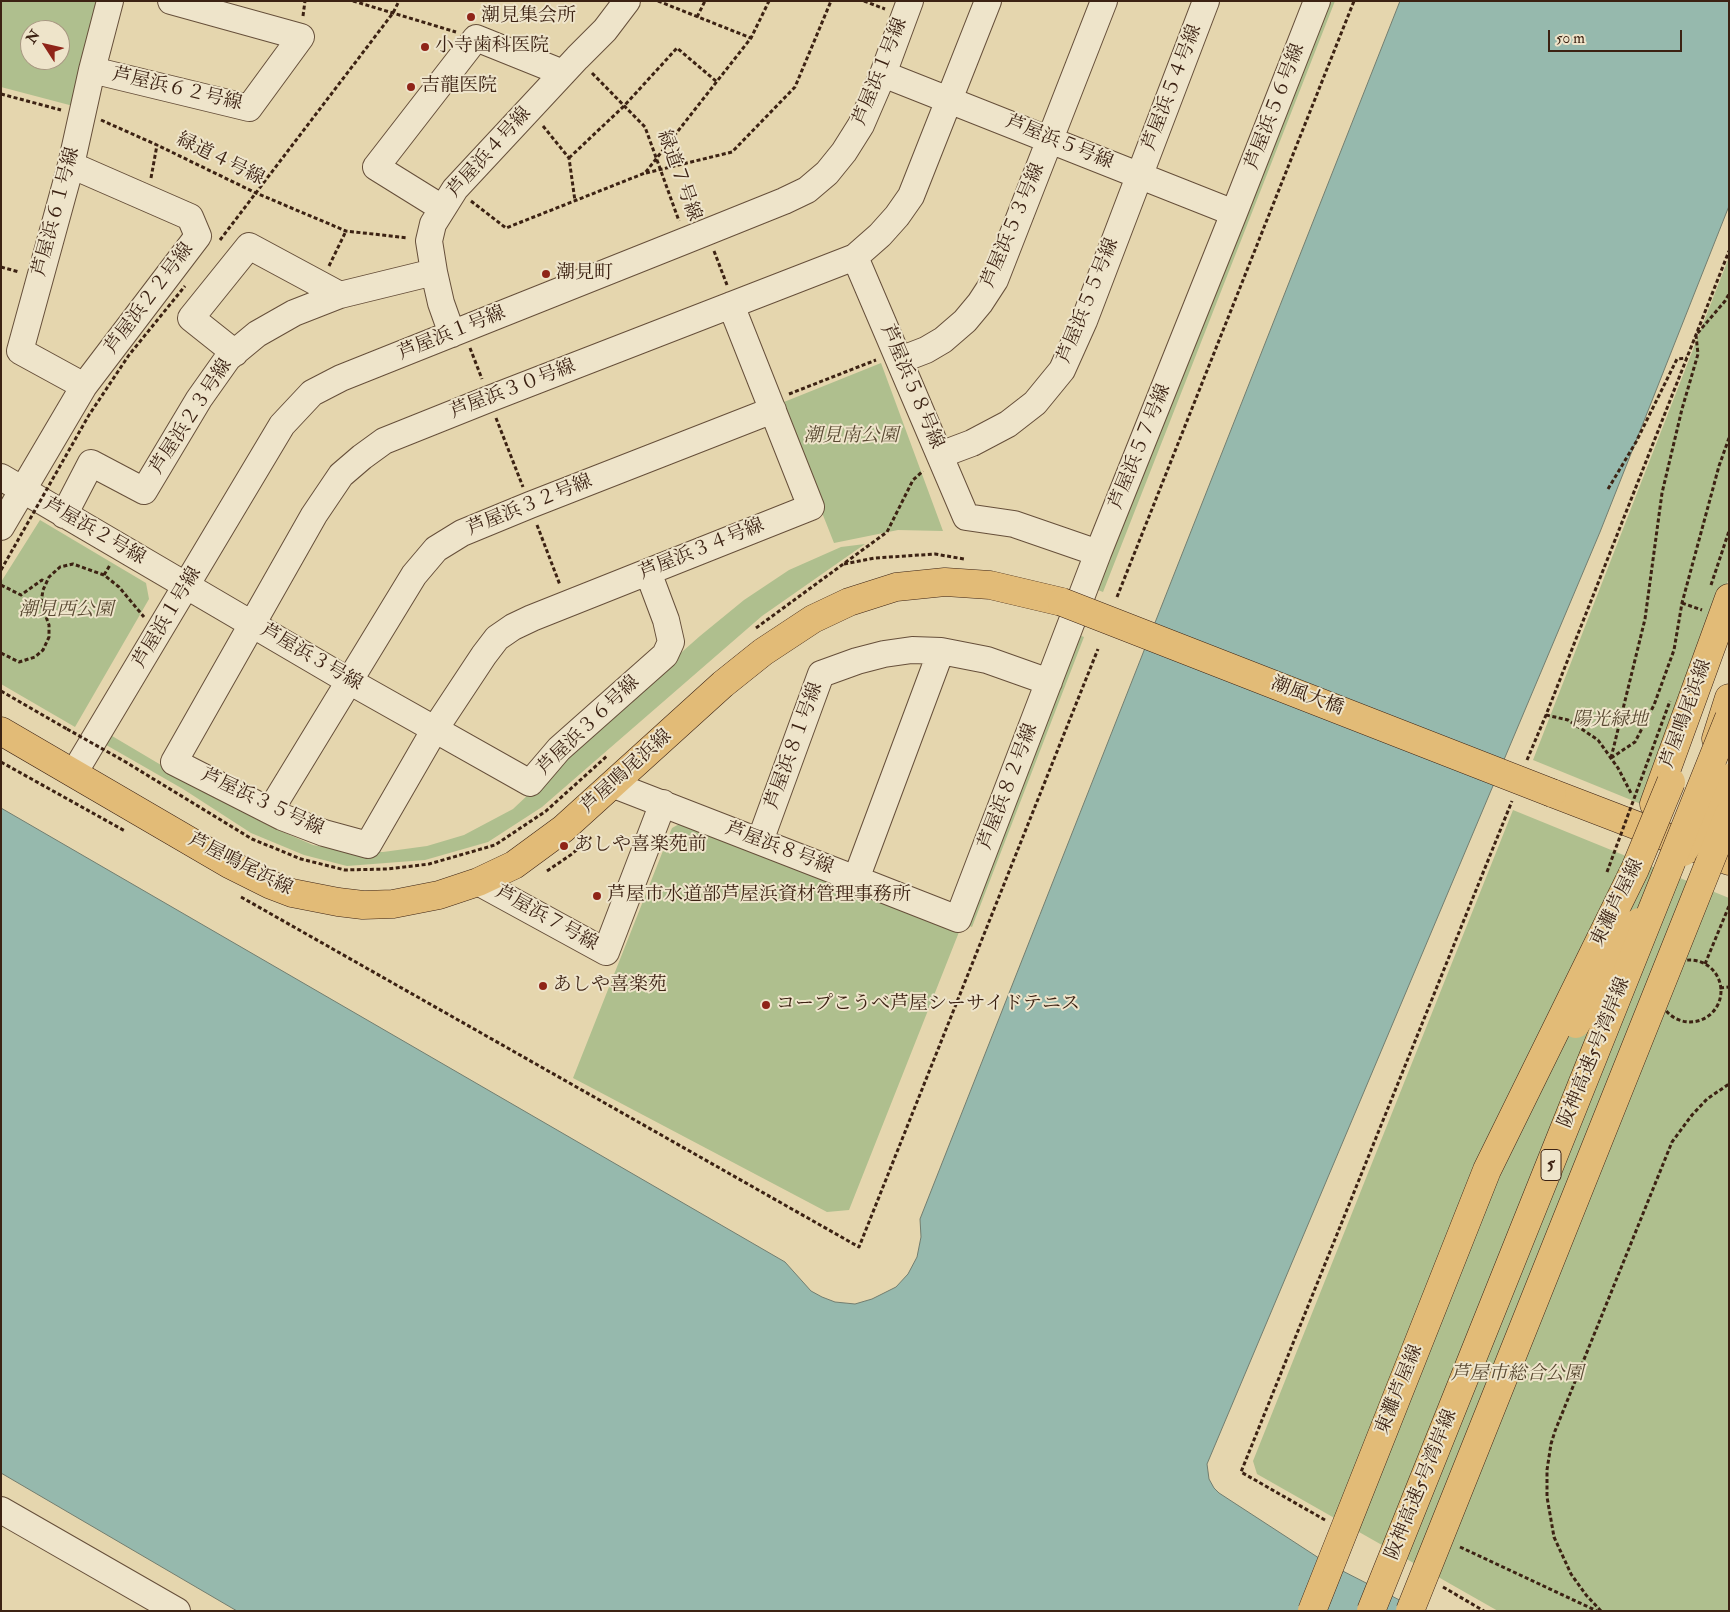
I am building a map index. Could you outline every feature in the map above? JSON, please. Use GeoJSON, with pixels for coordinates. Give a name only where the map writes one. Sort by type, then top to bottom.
{"type":"FeatureCollection","features":[{"type":"Feature","properties":{"kind":"main road","name":"芦屋鳴尾浜線"},"geometry":{"type":"LineString","coordinates":[[1,731],[229,864],[271,885],[292,893],[338,902],[363,905],[393,904],[439,895],[478,882],[514,865],[531,854],[563,829],[723,684],[763,652],[813,619],[849,602],[896,587],[945,582],[990,586],[1062,602]]}},
{"type":"Feature","properties":{"kind":"main road","name":"芦屋鳴尾浜線"},"geometry":{"type":"LineString","coordinates":[[1645,829],[1729,598]]}},
{"type":"Feature","properties":{"kind":"main road","name":"潮風大橋"},"geometry":{"type":"LineString","coordinates":[[1062,602],[1645,829]]}},
{"type":"Feature","properties":{"kind":"main road","name":"東灘芦屋線"},"geometry":{"type":"LineString","coordinates":[[1312,1611],[1486,1170],[1635,869],[1671,782],[1729,628]]}},
{"type":"Feature","properties":{"kind":"main road","name":"5"},"geometry":{"type":"LineString","coordinates":[[1716,781],[1729,698]]}},
{"type":"Feature","properties":{"kind":"main road","name":"阪神高速5号湾岸線"},"geometry":{"type":"LineString","coordinates":[[1372,1611],[1716,781],[1729,718]]}},
{"type":"Feature","properties":{"kind":"main road","name":"東灘芦屋線"},"geometry":{"type":"LineString","coordinates":[[1486,1170],[1716,781]]}},
{"type":"Feature","properties":{"kind":"main road","name":"阪神高速5号湾岸線"},"geometry":{"type":"LineString","coordinates":[[1410,1611],[1729,814]]}},
{"type":"Feature","properties":{"kind":"main road"},"geometry":{"type":"LineString","coordinates":[[1645,829],[1729,862]]}},
{"type":"Feature","properties":{"kind":"main road","name":"5"},"geometry":{"type":"LineString","coordinates":[[1649,1017],[1705,907],[1729,850]]}},
{"type":"Feature","properties":{"kind":"street","name":"芦屋浜６１号線"},"geometry":{"type":"LineString","coordinates":[[84,386],[20,351],[71,165],[92,70],[110,1]]}},
{"type":"Feature","properties":{"kind":"street","name":"芦屋浜６２号線"},"geometry":{"type":"LineString","coordinates":[[92,70],[249,108],[301,37],[172,1]]}},
{"type":"Feature","properties":{"kind":"street","name":"芦屋浜４号線"},"geometry":{"type":"LineString","coordinates":[[457,331],[441,303],[434,272],[429,241],[433,224],[449,198],[605,30],[627,1]]}},
{"type":"Feature","properties":{"kind":"street","name":"芦屋浜１号線"},"geometry":{"type":"LineString","coordinates":[[74,773],[282,425],[312,393],[341,378],[697,236],[807,190],[827,173],[862,125],[910,1]]}},
{"type":"Feature","properties":{"kind":"street","name":"芦屋浜３０号線"},"geometry":{"type":"LineString","coordinates":[[174,762],[314,515],[340,475],[384,441],[855,257],[880,235],[897,216],[910,196],[988,1]]}},
{"type":"Feature","properties":{"kind":"street","name":"芦屋浜５３号線"},"geometry":{"type":"LineString","coordinates":[[899,356],[926,350],[943,340],[965,321],[995,280],[1104,1]]}},
{"type":"Feature","properties":{"kind":"street","name":"芦屋浜５４号線"},"geometry":{"type":"LineString","coordinates":[[1140,175],[1206,1]]}},
{"type":"Feature","properties":{"kind":"street","name":"芦屋浜５６号線"},"geometry":{"type":"LineString","coordinates":[[1234,213],[1317,1]]}},
{"type":"Feature","properties":{"kind":"street"},"geometry":{"type":"LineString","coordinates":[[449,198],[376,167],[476,38],[570,66]]}},
{"type":"Feature","properties":{"kind":"street","name":"芦屋浜５号線"},"geometry":{"type":"LineString","coordinates":[[883,74],[1234,213]]}},
{"type":"Feature","properties":{"kind":"street","name":"芦屋浜２２号線"},"geometry":{"type":"LineString","coordinates":[[1,527],[12,484],[198,236],[190,217],[71,165]]}},
{"type":"Feature","properties":{"kind":"street","name":"芦屋浜５５号線"},"geometry":{"type":"LineString","coordinates":[[940,455],[972,443],[1008,424],[1035,403],[1062,370],[1084,321],[1140,175]]}},
{"type":"Feature","properties":{"kind":"street","name":"芦屋浜５７号線"},"geometry":{"type":"LineString","coordinates":[[1098,553],[1234,213]]}},
{"type":"Feature","properties":{"kind":"street"},"geometry":{"type":"LineString","coordinates":[[234,353],[191,318],[249,246],[330,290]]}},
{"type":"Feature","properties":{"kind":"street","name":"芦屋浜５８号線"},"geometry":{"type":"LineString","coordinates":[[855,257],[899,356],[966,517],[1014,524],[1098,553]]}},
{"type":"Feature","properties":{"kind":"street","name":"芦屋浜２３号線"},"geometry":{"type":"LineString","coordinates":[[64,515],[92,463],[144,490],[199,399],[228,358],[257,334],[330,290],[434,272]]}},
{"type":"Feature","properties":{"kind":"street","name":"芦屋浜３４号線"},"geometry":{"type":"LineString","coordinates":[[435,729],[497,638],[513,627],[811,507],[733,305]]}},
{"type":"Feature","properties":{"kind":"street","name":"芦屋浜３２号線"},"geometry":{"type":"LineString","coordinates":[[270,811],[414,575],[436,549],[462,534],[530,505],[772,406]]}},
{"type":"Feature","properties":{"kind":"street","name":"芦屋浜２号線"},"geometry":{"type":"LineString","coordinates":[[12,484],[187,586]]}},
{"type":"Feature","properties":{"kind":"street","name":"芦屋浜８２号線"},"geometry":{"type":"LineString","coordinates":[[856,879],[958,920],[1098,553]]}},
{"type":"Feature","properties":{"kind":"street","name":"芦屋浜３６号線"},"geometry":{"type":"LineString","coordinates":[[435,729],[530,783],[559,749],[665,655],[671,642],[666,620],[648,572]]}},
{"type":"Feature","properties":{"kind":"street","name":"芦屋浜３号線"},"geometry":{"type":"LineString","coordinates":[[187,586],[435,729]]}},
{"type":"Feature","properties":{"kind":"street","name":"芦屋浜８１号線"},"geometry":{"type":"LineString","coordinates":[[760,841],[821,674],[884,654],[912,650],[941,651],[987,660],[1049,682]]}},
{"type":"Feature","properties":{"kind":"street","name":"芦屋浜８号線"},"geometry":{"type":"LineString","coordinates":[[614,784],[856,879],[941,651]]}},
{"type":"Feature","properties":{"kind":"street","name":"芦屋浜３５号線"},"geometry":{"type":"LineString","coordinates":[[174,762],[270,811],[324,833],[368,845],[435,729]]}},
{"type":"Feature","properties":{"kind":"street","name":"芦屋浜７号線"},"geometry":{"type":"LineString","coordinates":[[478,882],[606,952],[663,803]]}},
{"type":"Feature","properties":{"kind":"street"},"geometry":{"type":"LineString","coordinates":[[1,1510],[177,1611]]}},
{"type":"Feature","properties":{"kind":"path"},"geometry":{"type":"LineString","coordinates":[[353,1],[476,38]]}},
{"type":"Feature","properties":{"kind":"path"},"geometry":{"type":"LineString","coordinates":[[215,247],[400,1]]}},
{"type":"Feature","properties":{"kind":"path"},"geometry":{"type":"LineString","coordinates":[[658,1],[751,38]]}},
{"type":"Feature","properties":{"kind":"path"},"geometry":{"type":"LineString","coordinates":[[697,17],[705,1]]}},
{"type":"Feature","properties":{"kind":"path"},"geometry":{"type":"LineString","coordinates":[[645,173],[751,38],[769,1]]}},
{"type":"Feature","properties":{"kind":"path"},"geometry":{"type":"LineString","coordinates":[[449,198],[506,228],[645,173],[732,152],[795,87],[831,1]]}},
{"type":"Feature","properties":{"kind":"path"},"geometry":{"type":"LineString","coordinates":[[1117,597],[1354,1]]}},
{"type":"Feature","properties":{"kind":"path"},"geometry":{"type":"LineString","coordinates":[[569,158],[624,106],[677,48],[717,82]]}},
{"type":"Feature","properties":{"kind":"path","name":"緑道７号線"},"geometry":{"type":"LineString","coordinates":[[570,66],[624,106],[645,127],[660,170],[733,305]]}},
{"type":"Feature","properties":{"kind":"path","name":"緑道４号線"},"geometry":{"type":"LineString","coordinates":[[1,94],[109,123],[256,192],[346,231],[429,241]]}},
{"type":"Feature","properties":{"kind":"path"},"geometry":{"type":"LineString","coordinates":[[529,110],[569,158],[575,201]]}},
{"type":"Feature","properties":{"kind":"path"},"geometry":{"type":"LineString","coordinates":[[147,198],[157,145]]}},
{"type":"Feature","properties":{"kind":"path"},"geometry":{"type":"LineString","coordinates":[[330,290],[346,231]]}},
{"type":"Feature","properties":{"kind":"path"},"geometry":{"type":"LineString","coordinates":[[1526,760],[1546,715],[1729,252]]}},
{"type":"Feature","properties":{"kind":"path"},"geometry":{"type":"LineString","coordinates":[[1,570],[89,415],[129,355],[185,286]]}},
{"type":"Feature","properties":{"kind":"path"},"geometry":{"type":"LineString","coordinates":[[1611,758],[1645,619],[1662,493],[1698,354],[1696,335],[1729,294]]}},
{"type":"Feature","properties":{"kind":"path"},"geometry":{"type":"LineString","coordinates":[[457,331],[489,399],[568,604]]}},
{"type":"Feature","properties":{"kind":"path"},"geometry":{"type":"LineString","coordinates":[[772,406],[899,356]]}},
{"type":"Feature","properties":{"kind":"path"},"geometry":{"type":"LineString","coordinates":[[1608,489],[1636,442],[1677,359],[1687,358]]}},
{"type":"Feature","properties":{"kind":"path"},"geometry":{"type":"LineString","coordinates":[[1611,758],[1635,742],[1654,705],[1674,650],[1682,604],[1719,466],[1729,438]]}},
{"type":"Feature","properties":{"kind":"path"},"geometry":{"type":"LineString","coordinates":[[1,653],[19,662],[35,657],[43,650],[49,638],[49,625],[41,603],[43,590],[49,577],[60,567],[73,564],[104,575],[119,587],[146,618]]}},
{"type":"Feature","properties":{"kind":"path"},"geometry":{"type":"LineString","coordinates":[[1,585],[21,595],[42,580],[46,582]]}},
{"type":"Feature","properties":{"kind":"path"},"geometry":{"type":"LineString","coordinates":[[1682,604],[1702,610]]}},
{"type":"Feature","properties":{"kind":"path"},"geometry":{"type":"LineString","coordinates":[[235,894],[859,1247],[1098,649]]}},
{"type":"Feature","properties":{"kind":"path"},"geometry":{"type":"LineString","coordinates":[[1,691],[124,761]]}},
{"type":"Feature","properties":{"kind":"path"},"geometry":{"type":"LineString","coordinates":[[1546,715],[1568,720],[1598,740],[1618,768],[1632,796]]}},
{"type":"Feature","properties":{"kind":"path"},"geometry":{"type":"LineString","coordinates":[[1,762],[131,835]]}},
{"type":"Feature","properties":{"kind":"path"},"geometry":{"type":"LineString","coordinates":[[1328,1522],[1241,1472],[1512,801]]}},
{"type":"Feature","properties":{"kind":"path"},"geometry":{"type":"LineString","coordinates":[[539,876],[572,854],[594,834]]}},
{"type":"Feature","properties":{"kind":"path"},"geometry":{"type":"LineString","coordinates":[[1705,964],[1729,906]]}},
{"type":"Feature","properties":{"kind":"path"},"geometry":{"type":"LineString","coordinates":[[1687,960],[1699,961],[1705,964],[1717,977],[1720,988],[1717,1006],[1708,1015],[1698,1020],[1680,1020],[1669,1014],[1662,1005],[1659,993],[1660,981],[1670,966],[1687,960]]}},
{"type":"Feature","properties":{"kind":"path"},"geometry":{"type":"LineString","coordinates":[[1720,988],[1729,987]]}},
{"type":"Feature","properties":{"kind":"path"},"geometry":{"type":"LineString","coordinates":[[1601,1611],[1586,1595],[1571,1574],[1554,1536],[1547,1497],[1547,1470],[1551,1444],[1670,1147],[1692,1115],[1707,1099],[1729,1084]]}},
{"type":"Feature","properties":{"kind":"path"},"geometry":{"type":"LineString","coordinates":[[1459,1547],[1597,1611]]}},
{"type":"Feature","properties":{"kind":"path"},"geometry":{"type":"LineString","coordinates":[[1441,1586],[1484,1611]]}},
{"type":"Feature","properties":{"kind":"green space"},"geometry":{"type":"Polygon","coordinates":[[[1,1],[103,1],[77,107],[1,87],[1,1]]]}},
{"type":"Feature","properties":{"kind":"green space"},"geometry":{"type":"Polygon","coordinates":[[[1325,1],[1335,1],[1103,592],[1093,588],[1325,1]]]}},
{"type":"Feature","properties":{"kind":"green space","name":"陽光緑地"},"geometry":{"type":"Polygon","coordinates":[[[1729,257],[1729,578],[1641,804],[1533,760],[1729,257]]]}},
{"type":"Feature","properties":{"kind":"green space","name":"潮見南公園"},"geometry":{"type":"Polygon","coordinates":[[[881,363],[943,531],[898,530],[834,543],[779,404],[881,363]]]}},
{"type":"Feature","properties":{"kind":"green space","name":"潮見西公園"},"geometry":{"type":"Polygon","coordinates":[[[40,520],[146,583],[149,599],[75,727],[1,684],[1,582],[40,520]]]}},
{"type":"Feature","properties":{"kind":"green space"},"geometry":{"type":"Polygon","coordinates":[[[865,544],[762,616],[542,807],[488,842],[425,860],[347,866],[304,855],[251,833],[183,789],[101,742],[107,733],[210,794],[269,826],[313,845],[352,852],[383,852],[427,846],[464,835],[513,809],[649,681],[744,600],[789,570],[841,547],[865,544]]]}},
{"type":"Feature","properties":{"kind":"green space"},"geometry":{"type":"Polygon","coordinates":[[[1074,633],[1084,637],[972,927],[962,923],[1074,633]]]}},
{"type":"Feature","properties":{"kind":"green space","name":"芦屋市総合公園"},"geometry":{"type":"Polygon","coordinates":[[[1513,810],[1729,898],[1729,1611],[1498,1611],[1257,1474],[1253,1461],[1513,810]]]}},
{"type":"Feature","properties":{"kind":"green space","name":"コープこうべ芦屋シーサイドテニス"},"geometry":{"type":"Polygon","coordinates":[[[683,822],[959,932],[849,1210],[827,1212],[573,1078],[672,828],[683,822]]]}},
{"type":"Feature","properties":{"kind":"water"},"geometry":{"type":"Polygon","coordinates":[[[1400,1],[1729,1],[1729,206],[1600,532],[1207,1464],[1209,1479],[1219,1493],[1325,1562],[1421,1611],[237,1611],[1,1473],[1,808],[785,1262],[811,1291],[822,1297],[835,1302],[855,1304],[872,1299],[896,1287],[908,1274],[917,1257],[921,1237],[920,1219],[1400,1]]]}},
{"type":"Feature","properties":{"kind":"place","name":"潮見集会所"},"geometry":{"type":"Point","coordinates":[471,17]}},
{"type":"Feature","properties":{"kind":"place","name":"小寺歯科医院"},"geometry":{"type":"Point","coordinates":[425,47]}},
{"type":"Feature","properties":{"kind":"place","name":"吉龍医院"},"geometry":{"type":"Point","coordinates":[411,87]}},
{"type":"Feature","properties":{"kind":"place","name":"潮見町"},"geometry":{"type":"Point","coordinates":[546,274]}},
{"type":"Feature","properties":{"kind":"place","name":"あしや喜楽苑前"},"geometry":{"type":"Point","coordinates":[564,846]}},
{"type":"Feature","properties":{"kind":"place","name":"芦屋市水道部芦屋浜資材管理事務所"},"geometry":{"type":"Point","coordinates":[597,896]}},
{"type":"Feature","properties":{"kind":"place","name":"あしや喜楽苑"},"geometry":{"type":"Point","coordinates":[543,986]}},
{"type":"Feature","properties":{"kind":"place","name":"コープこうべ芦屋シーサイドテニス"},"geometry":{"type":"Point","coordinates":[766,1005]}}]}
